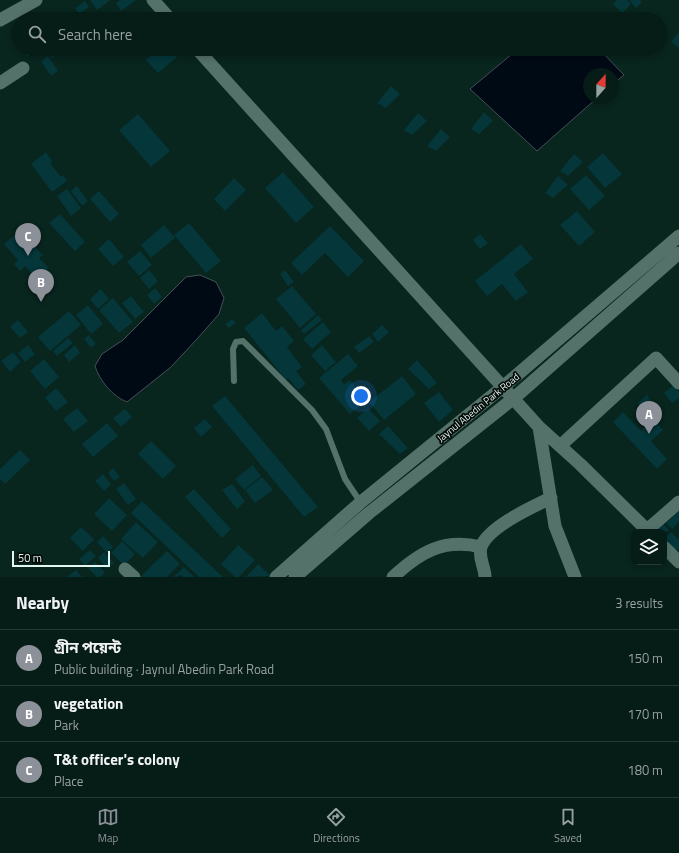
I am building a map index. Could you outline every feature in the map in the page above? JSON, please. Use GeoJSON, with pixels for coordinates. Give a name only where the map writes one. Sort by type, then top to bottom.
{"type":"FeatureCollection","features":[{"type":"Feature","properties":{"kind":"street"},"geometry":{"type":"LineString","coordinates":[[14,12],[36,0]]}},
{"type":"Feature","properties":{"kind":"street"},"geometry":{"type":"LineString","coordinates":[[153,0],[164,12]]}},
{"type":"Feature","properties":{"kind":"street"},"geometry":{"type":"LineString","coordinates":[[0,20],[12,13]]}},
{"type":"Feature","properties":{"kind":"street"},"geometry":{"type":"LineString","coordinates":[[203,56],[504,386],[539,427],[646,529]]}},
{"type":"Feature","properties":{"kind":"street"},"geometry":{"type":"LineString","coordinates":[[0,83],[23,68]]}},
{"type":"Feature","properties":{"kind":"street","name":"Jaynul Abedin Park Road"},"geometry":{"type":"LineString","coordinates":[[295,577],[370,513],[514,398],[646,273],[679,236]]}},
{"type":"Feature","properties":{"kind":"street","name":"Jaynul Abedin Park Road"},"geometry":{"type":"LineString","coordinates":[[276,577],[361,502],[504,386],[646,273],[679,253]]}},
{"type":"Feature","properties":{"kind":"street"},"geometry":{"type":"LineString","coordinates":[[560,446],[656,358],[679,382]]}},
{"type":"Feature","properties":{"kind":"street"},"geometry":{"type":"LineString","coordinates":[[539,427],[555,526],[575,577]]}},
{"type":"Feature","properties":{"kind":"street"},"geometry":{"type":"LineString","coordinates":[[485,577],[485,571],[481,562],[481,547],[490,535],[504,524],[551,498]]}},
{"type":"Feature","properties":{"kind":"street"},"geometry":{"type":"LineString","coordinates":[[650,529],[679,502]]}},
{"type":"Feature","properties":{"kind":"street"},"geometry":{"type":"LineString","coordinates":[[393,577],[405,566],[429,550],[449,544],[468,544],[481,547]]}},
{"type":"Feature","properties":{"kind":"street"},"geometry":{"type":"LineString","coordinates":[[667,550],[679,562]]}},
{"type":"Feature","properties":{"kind":"lane"},"geometry":{"type":"LineString","coordinates":[[234,380],[233,349],[236,342],[243,341],[312,410],[326,429],[345,479],[370,513]]}},
{"type":"Feature","properties":{"kind":"shaded area"},"geometry":{"type":"Polygon","coordinates":[[[510,56],[606,56],[617,68],[583,68],[583,104],[590,104],[537,151],[470,89],[510,56]]]}},
{"type":"Feature","properties":{"kind":"shaded area"},"geometry":{"type":"Polygon","coordinates":[[[619,70],[624,75],[619,79],[619,70]]]}},
{"type":"Feature","properties":{"kind":"shaded area"},"geometry":{"type":"Polygon","coordinates":[[[200,275],[216,282],[224,298],[219,314],[171,367],[127,402],[122,400],[107,387],[97,371],[95,366],[102,354],[123,340],[186,277],[200,275]]]}},
{"type":"Feature","properties":{"kind":"building"},"geometry":{"type":"Polygon","coordinates":[[[90,0],[109,0],[109,1],[97,10],[90,0]]]}},
{"type":"Feature","properties":{"kind":"building"},"geometry":{"type":"Polygon","coordinates":[[[120,0],[136,0],[121,11],[116,3],[120,0]]]}},
{"type":"Feature","properties":{"kind":"building"},"geometry":{"type":"Polygon","coordinates":[[[617,0],[627,0],[631,4],[623,12],[621,12],[613,4],[617,0]]]}},
{"type":"Feature","properties":{"kind":"building"},"geometry":{"type":"Polygon","coordinates":[[[629,0],[640,0],[642,2],[636,8],[629,0]]]}},
{"type":"Feature","properties":{"kind":"building"},"geometry":{"type":"Polygon","coordinates":[[[85,1],[89,7],[82,12],[78,12],[75,8],[85,1]]]}},
{"type":"Feature","properties":{"kind":"building"},"geometry":{"type":"Polygon","coordinates":[[[679,32],[679,48],[671,42],[679,32]]]}},
{"type":"Feature","properties":{"kind":"building"},"geometry":{"type":"Polygon","coordinates":[[[48,56],[58,71],[51,76],[41,61],[48,56]]]}},
{"type":"Feature","properties":{"kind":"building"},"geometry":{"type":"Polygon","coordinates":[[[151,56],[177,57],[158,73],[146,60],[151,56]]]}},
{"type":"Feature","properties":{"kind":"building"},"geometry":{"type":"Polygon","coordinates":[[[391,86],[400,94],[386,108],[377,103],[391,86]]]}},
{"type":"Feature","properties":{"kind":"building"},"geometry":{"type":"Polygon","coordinates":[[[484,112],[493,121],[479,134],[471,129],[484,112]]]}},
{"type":"Feature","properties":{"kind":"building"},"geometry":{"type":"Polygon","coordinates":[[[418,113],[427,121],[412,135],[404,130],[418,113]]]}},
{"type":"Feature","properties":{"kind":"building"},"geometry":{"type":"Polygon","coordinates":[[[138,114],[170,151],[151,167],[119,130],[138,114]]]}},
{"type":"Feature","properties":{"kind":"building"},"geometry":{"type":"Polygon","coordinates":[[[441,129],[450,137],[436,151],[427,146],[441,129]]]}},
{"type":"Feature","properties":{"kind":"building"},"geometry":{"type":"Polygon","coordinates":[[[46,152],[52,161],[50,163],[61,177],[63,175],[67,181],[52,192],[31,164],[46,152]]]}},
{"type":"Feature","properties":{"kind":"building"},"geometry":{"type":"Polygon","coordinates":[[[603,153],[622,174],[605,188],[587,167],[603,153]]]}},
{"type":"Feature","properties":{"kind":"building"},"geometry":{"type":"Polygon","coordinates":[[[574,154],[583,162],[568,176],[560,171],[574,154]]]}},
{"type":"Feature","properties":{"kind":"building"},"geometry":{"type":"Polygon","coordinates":[[[283,172],[314,207],[296,223],[265,188],[283,172]]]}},
{"type":"Feature","properties":{"kind":"building"},"geometry":{"type":"Polygon","coordinates":[[[586,175],[605,196],[589,210],[570,189],[586,175]]]}},
{"type":"Feature","properties":{"kind":"building"},"geometry":{"type":"Polygon","coordinates":[[[558,176],[568,185],[553,198],[545,193],[558,176]]]}},
{"type":"Feature","properties":{"kind":"building"},"geometry":{"type":"Polygon","coordinates":[[[234,178],[246,190],[225,211],[214,199],[234,178]]]}},
{"type":"Feature","properties":{"kind":"building"},"geometry":{"type":"Polygon","coordinates":[[[77,186],[88,201],[82,206],[71,191],[77,186]]]}},
{"type":"Feature","properties":{"kind":"building"},"geometry":{"type":"Polygon","coordinates":[[[67,189],[81,208],[71,216],[57,196],[67,189]]]}},
{"type":"Feature","properties":{"kind":"building"},"geometry":{"type":"Polygon","coordinates":[[[99,191],[119,214],[110,222],[90,199],[99,191]]]}},
{"type":"Feature","properties":{"kind":"building"},"geometry":{"type":"Polygon","coordinates":[[[577,211],[595,232],[579,246],[560,225],[577,211]]]}},
{"type":"Feature","properties":{"kind":"building"},"geometry":{"type":"Polygon","coordinates":[[[60,214],[85,242],[75,251],[49,223],[60,214]]]}},
{"type":"Feature","properties":{"kind":"building"},"geometry":{"type":"Polygon","coordinates":[[[189,223],[221,261],[206,273],[174,235],[189,223]]]}},
{"type":"Feature","properties":{"kind":"building"},"geometry":{"type":"Polygon","coordinates":[[[164,225],[175,238],[151,258],[141,245],[164,225]]]}},
{"type":"Feature","properties":{"kind":"building"},"geometry":{"type":"Polygon","coordinates":[[[330,226],[364,261],[348,277],[325,253],[302,275],[291,263],[330,226]]]}},
{"type":"Feature","properties":{"kind":"building"},"geometry":{"type":"Polygon","coordinates":[[[16,234],[27,246],[31,243],[43,255],[39,258],[49,268],[37,279],[25,266],[20,271],[14,264],[18,260],[4,244],[16,234]]]}},
{"type":"Feature","properties":{"kind":"building"},"geometry":{"type":"Polygon","coordinates":[[[480,234],[488,243],[480,249],[473,240],[480,234]]]}},
{"type":"Feature","properties":{"kind":"building"},"geometry":{"type":"Polygon","coordinates":[[[109,239],[124,257],[113,266],[98,249],[109,239]]]}},
{"type":"Feature","properties":{"kind":"building"},"geometry":{"type":"Polygon","coordinates":[[[521,244],[533,259],[514,274],[528,292],[516,301],[502,284],[487,296],[475,281],[521,244]]]}},
{"type":"Feature","properties":{"kind":"building"},"geometry":{"type":"Polygon","coordinates":[[[140,251],[152,265],[139,276],[127,262],[140,251]]]}},
{"type":"Feature","properties":{"kind":"building"},"geometry":{"type":"Polygon","coordinates":[[[149,270],[158,281],[149,289],[140,278],[149,270]]]}},
{"type":"Feature","properties":{"kind":"building"},"geometry":{"type":"Polygon","coordinates":[[[285,270],[294,282],[288,286],[280,274],[285,270]]]}},
{"type":"Feature","properties":{"kind":"building"},"geometry":{"type":"Polygon","coordinates":[[[292,286],[316,314],[300,328],[276,299],[292,286]]]}},
{"type":"Feature","properties":{"kind":"building"},"geometry":{"type":"Polygon","coordinates":[[[155,288],[162,297],[154,304],[147,295],[155,288]]]}},
{"type":"Feature","properties":{"kind":"building"},"geometry":{"type":"Polygon","coordinates":[[[101,289],[109,299],[98,309],[90,299],[101,289]]]}},
{"type":"Feature","properties":{"kind":"building"},"geometry":{"type":"Polygon","coordinates":[[[131,296],[144,312],[135,319],[122,303],[131,296]]]}},
{"type":"Feature","properties":{"kind":"building"},"geometry":{"type":"Polygon","coordinates":[[[113,298],[133,322],[119,333],[99,310],[113,298]]]}},
{"type":"Feature","properties":{"kind":"building"},"geometry":{"type":"Polygon","coordinates":[[[88,305],[103,324],[91,334],[76,315],[88,305]]]}},
{"type":"Feature","properties":{"kind":"building"},"geometry":{"type":"Polygon","coordinates":[[[69,311],[81,325],[50,351],[38,337],[69,311]]]}},
{"type":"Feature","properties":{"kind":"building"},"geometry":{"type":"Polygon","coordinates":[[[262,313],[276,331],[282,326],[294,341],[287,347],[302,367],[296,371],[306,384],[298,390],[288,378],[286,380],[244,328],[262,313]]]}},
{"type":"Feature","properties":{"kind":"building"},"geometry":{"type":"Polygon","coordinates":[[[318,315],[322,320],[304,334],[301,330],[318,315]]]}},
{"type":"Feature","properties":{"kind":"building"},"geometry":{"type":"Polygon","coordinates":[[[232,319],[236,323],[229,328],[225,324],[232,319]]]}},
{"type":"Feature","properties":{"kind":"building"},"geometry":{"type":"Polygon","coordinates":[[[18,320],[28,332],[20,338],[10,327],[18,320]]]}},
{"type":"Feature","properties":{"kind":"building"},"geometry":{"type":"Polygon","coordinates":[[[323,322],[331,332],[312,349],[303,339],[323,322]]]}},
{"type":"Feature","properties":{"kind":"building"},"geometry":{"type":"Polygon","coordinates":[[[382,325],[389,332],[378,342],[372,334],[382,325]]]}},
{"type":"Feature","properties":{"kind":"building"},"geometry":{"type":"Polygon","coordinates":[[[89,335],[96,344],[91,348],[84,339],[89,335]]]}},
{"type":"Feature","properties":{"kind":"building"},"geometry":{"type":"Polygon","coordinates":[[[369,336],[374,342],[359,353],[354,347],[369,336]]]}},
{"type":"Feature","properties":{"kind":"building"},"geometry":{"type":"Polygon","coordinates":[[[68,338],[73,343],[57,356],[53,351],[68,338]]]}},
{"type":"Feature","properties":{"kind":"building"},"geometry":{"type":"Polygon","coordinates":[[[28,345],[35,354],[25,362],[18,353],[28,345]]]}},
{"type":"Feature","properties":{"kind":"building"},"geometry":{"type":"Polygon","coordinates":[[[75,345],[80,353],[69,362],[64,355],[75,345]]]}},
{"type":"Feature","properties":{"kind":"building"},"geometry":{"type":"Polygon","coordinates":[[[322,345],[336,362],[325,371],[311,355],[322,345]]]}},
{"type":"Feature","properties":{"kind":"building"},"geometry":{"type":"Polygon","coordinates":[[[13,352],[21,362],[10,372],[1,361],[13,352]]]}},
{"type":"Feature","properties":{"kind":"building"},"geometry":{"type":"Polygon","coordinates":[[[348,354],[358,366],[341,380],[344,384],[350,380],[356,388],[351,392],[361,405],[350,414],[319,378],[348,354]]]}},
{"type":"Feature","properties":{"kind":"building"},"geometry":{"type":"Polygon","coordinates":[[[44,359],[59,377],[45,389],[30,371],[44,359]]]}},
{"type":"Feature","properties":{"kind":"building"},"geometry":{"type":"Polygon","coordinates":[[[417,360],[437,383],[429,389],[408,369],[417,360]]]}},
{"type":"Feature","properties":{"kind":"building"},"geometry":{"type":"Polygon","coordinates":[[[402,376],[416,394],[384,420],[369,402],[402,376]]]}},
{"type":"Feature","properties":{"kind":"building"},"geometry":{"type":"Polygon","coordinates":[[[674,385],[679,392],[679,398],[672,403],[664,393],[674,385]]]}},
{"type":"Feature","properties":{"kind":"building"},"geometry":{"type":"Polygon","coordinates":[[[56,388],[68,402],[56,411],[45,398],[56,388]]]}},
{"type":"Feature","properties":{"kind":"building"},"geometry":{"type":"Polygon","coordinates":[[[439,392],[453,410],[439,422],[424,403],[439,392]]]}},
{"type":"Feature","properties":{"kind":"building"},"geometry":{"type":"Polygon","coordinates":[[[647,395],[653,404],[644,411],[638,403],[647,395]]]}},
{"type":"Feature","properties":{"kind":"building"},"geometry":{"type":"Polygon","coordinates":[[[225,396],[318,507],[304,517],[212,406],[225,396]]]}},
{"type":"Feature","properties":{"kind":"building"},"geometry":{"type":"Polygon","coordinates":[[[77,408],[88,421],[74,432],[63,419],[77,408]]]}},
{"type":"Feature","properties":{"kind":"building"},"geometry":{"type":"Polygon","coordinates":[[[368,408],[380,421],[369,431],[357,418],[368,408]]]}},
{"type":"Feature","properties":{"kind":"building"},"geometry":{"type":"Polygon","coordinates":[[[125,409],[132,417],[121,427],[113,418],[125,409]]]}},
{"type":"Feature","properties":{"kind":"building"},"geometry":{"type":"Polygon","coordinates":[[[623,412],[641,431],[653,419],[663,430],[651,441],[667,459],[657,469],[613,422],[623,412]]]}},
{"type":"Feature","properties":{"kind":"building"},"geometry":{"type":"Polygon","coordinates":[[[205,419],[212,427],[201,437],[194,428],[205,419]]]}},
{"type":"Feature","properties":{"kind":"building"},"geometry":{"type":"Polygon","coordinates":[[[107,423],[118,436],[93,457],[82,444],[107,423]]]}},
{"type":"Feature","properties":{"kind":"building"},"geometry":{"type":"Polygon","coordinates":[[[388,426],[408,448],[400,454],[379,434],[388,426]]]}},
{"type":"Feature","properties":{"kind":"building"},"geometry":{"type":"Polygon","coordinates":[[[151,441],[176,466],[163,479],[138,454],[151,441]]]}},
{"type":"Feature","properties":{"kind":"building"},"geometry":{"type":"Polygon","coordinates":[[[20,450],[30,460],[5,484],[0,479],[0,469],[20,450]]]}},
{"type":"Feature","properties":{"kind":"building"},"geometry":{"type":"Polygon","coordinates":[[[253,465],[261,476],[244,490],[235,479],[253,465]]]}},
{"type":"Feature","properties":{"kind":"building"},"geometry":{"type":"Polygon","coordinates":[[[113,468],[120,477],[114,481],[108,473],[113,468]]]}},
{"type":"Feature","properties":{"kind":"building"},"geometry":{"type":"Polygon","coordinates":[[[103,474],[111,484],[104,491],[95,481],[103,474]]]}},
{"type":"Feature","properties":{"kind":"building"},"geometry":{"type":"Polygon","coordinates":[[[262,477],[273,490],[255,503],[245,490],[262,477]]]}},
{"type":"Feature","properties":{"kind":"building"},"geometry":{"type":"Polygon","coordinates":[[[124,483],[136,499],[128,505],[116,489],[124,483]]]}},
{"type":"Feature","properties":{"kind":"building"},"geometry":{"type":"Polygon","coordinates":[[[232,484],[245,501],[237,509],[222,490],[232,484]]]}},
{"type":"Feature","properties":{"kind":"building"},"geometry":{"type":"Polygon","coordinates":[[[194,489],[231,529],[222,538],[185,497],[194,489]]]}},
{"type":"Feature","properties":{"kind":"building"},"geometry":{"type":"Polygon","coordinates":[[[109,498],[127,515],[112,531],[94,514],[109,498]]]}},
{"type":"Feature","properties":{"kind":"building"},"geometry":{"type":"Polygon","coordinates":[[[142,501],[223,577],[199,577],[131,513],[142,501]]]}},
{"type":"Feature","properties":{"kind":"building"},"geometry":{"type":"Polygon","coordinates":[[[679,511],[679,522],[672,529],[666,523],[679,511]]]}},
{"type":"Feature","properties":{"kind":"building"},"geometry":{"type":"Polygon","coordinates":[[[136,522],[158,542],[143,558],[121,539],[136,522]]]}},
{"type":"Feature","properties":{"kind":"building"},"geometry":{"type":"Polygon","coordinates":[[[661,522],[669,530],[667,532],[667,529],[657,529],[661,522]]]}},
{"type":"Feature","properties":{"kind":"building"},"geometry":{"type":"Polygon","coordinates":[[[81,527],[94,539],[83,551],[70,538],[81,527]]]}},
{"type":"Feature","properties":{"kind":"building"},"geometry":{"type":"Polygon","coordinates":[[[671,532],[679,540],[679,548],[676,551],[667,540],[667,536],[671,532]]]}},
{"type":"Feature","properties":{"kind":"building"},"geometry":{"type":"Polygon","coordinates":[[[103,536],[113,547],[107,553],[97,542],[103,536]]]}},
{"type":"Feature","properties":{"kind":"building"},"geometry":{"type":"Polygon","coordinates":[[[122,541],[135,554],[124,565],[111,553],[122,541]]]}},
{"type":"Feature","properties":{"kind":"building"},"geometry":{"type":"Polygon","coordinates":[[[238,545],[255,560],[239,577],[235,577],[221,564],[238,545]]]}},
{"type":"Feature","properties":{"kind":"building"},"geometry":{"type":"Polygon","coordinates":[[[90,550],[96,556],[85,566],[79,559],[90,550]]]}},
{"type":"Feature","properties":{"kind":"building"},"geometry":{"type":"Polygon","coordinates":[[[167,551],[180,564],[167,577],[140,577],[167,551]]]}},
{"type":"Feature","properties":{"kind":"building"},"geometry":{"type":"Polygon","coordinates":[[[104,552],[114,563],[107,569],[98,558],[104,552]]]}},
{"type":"Feature","properties":{"kind":"building"},"geometry":{"type":"Polygon","coordinates":[[[95,562],[105,573],[100,577],[97,577],[88,568],[95,562]]]}},
{"type":"Feature","properties":{"kind":"building"},"geometry":{"type":"Polygon","coordinates":[[[258,564],[271,576],[246,577],[258,564]]]}},
{"type":"Feature","properties":{"kind":"building"},"geometry":{"type":"Polygon","coordinates":[[[184,567],[194,577],[183,577],[181,575],[174,576],[184,567]]]}},
{"type":"Feature","properties":{"kind":"building"},"geometry":{"type":"Polygon","coordinates":[[[76,570],[82,577],[67,577],[76,570]]]}},
{"type":"Feature","properties":{"kind":"place","name":"T&t officer's colony"},"geometry":{"type":"Point","coordinates":[28,256]}},
{"type":"Feature","properties":{"kind":"place","name":"vegetation"},"geometry":{"type":"Point","coordinates":[41,302]}},
{"type":"Feature","properties":{"kind":"place","name":"গ্রীন পয়েন্ট"},"geometry":{"type":"Point","coordinates":[649,434]}}]}
